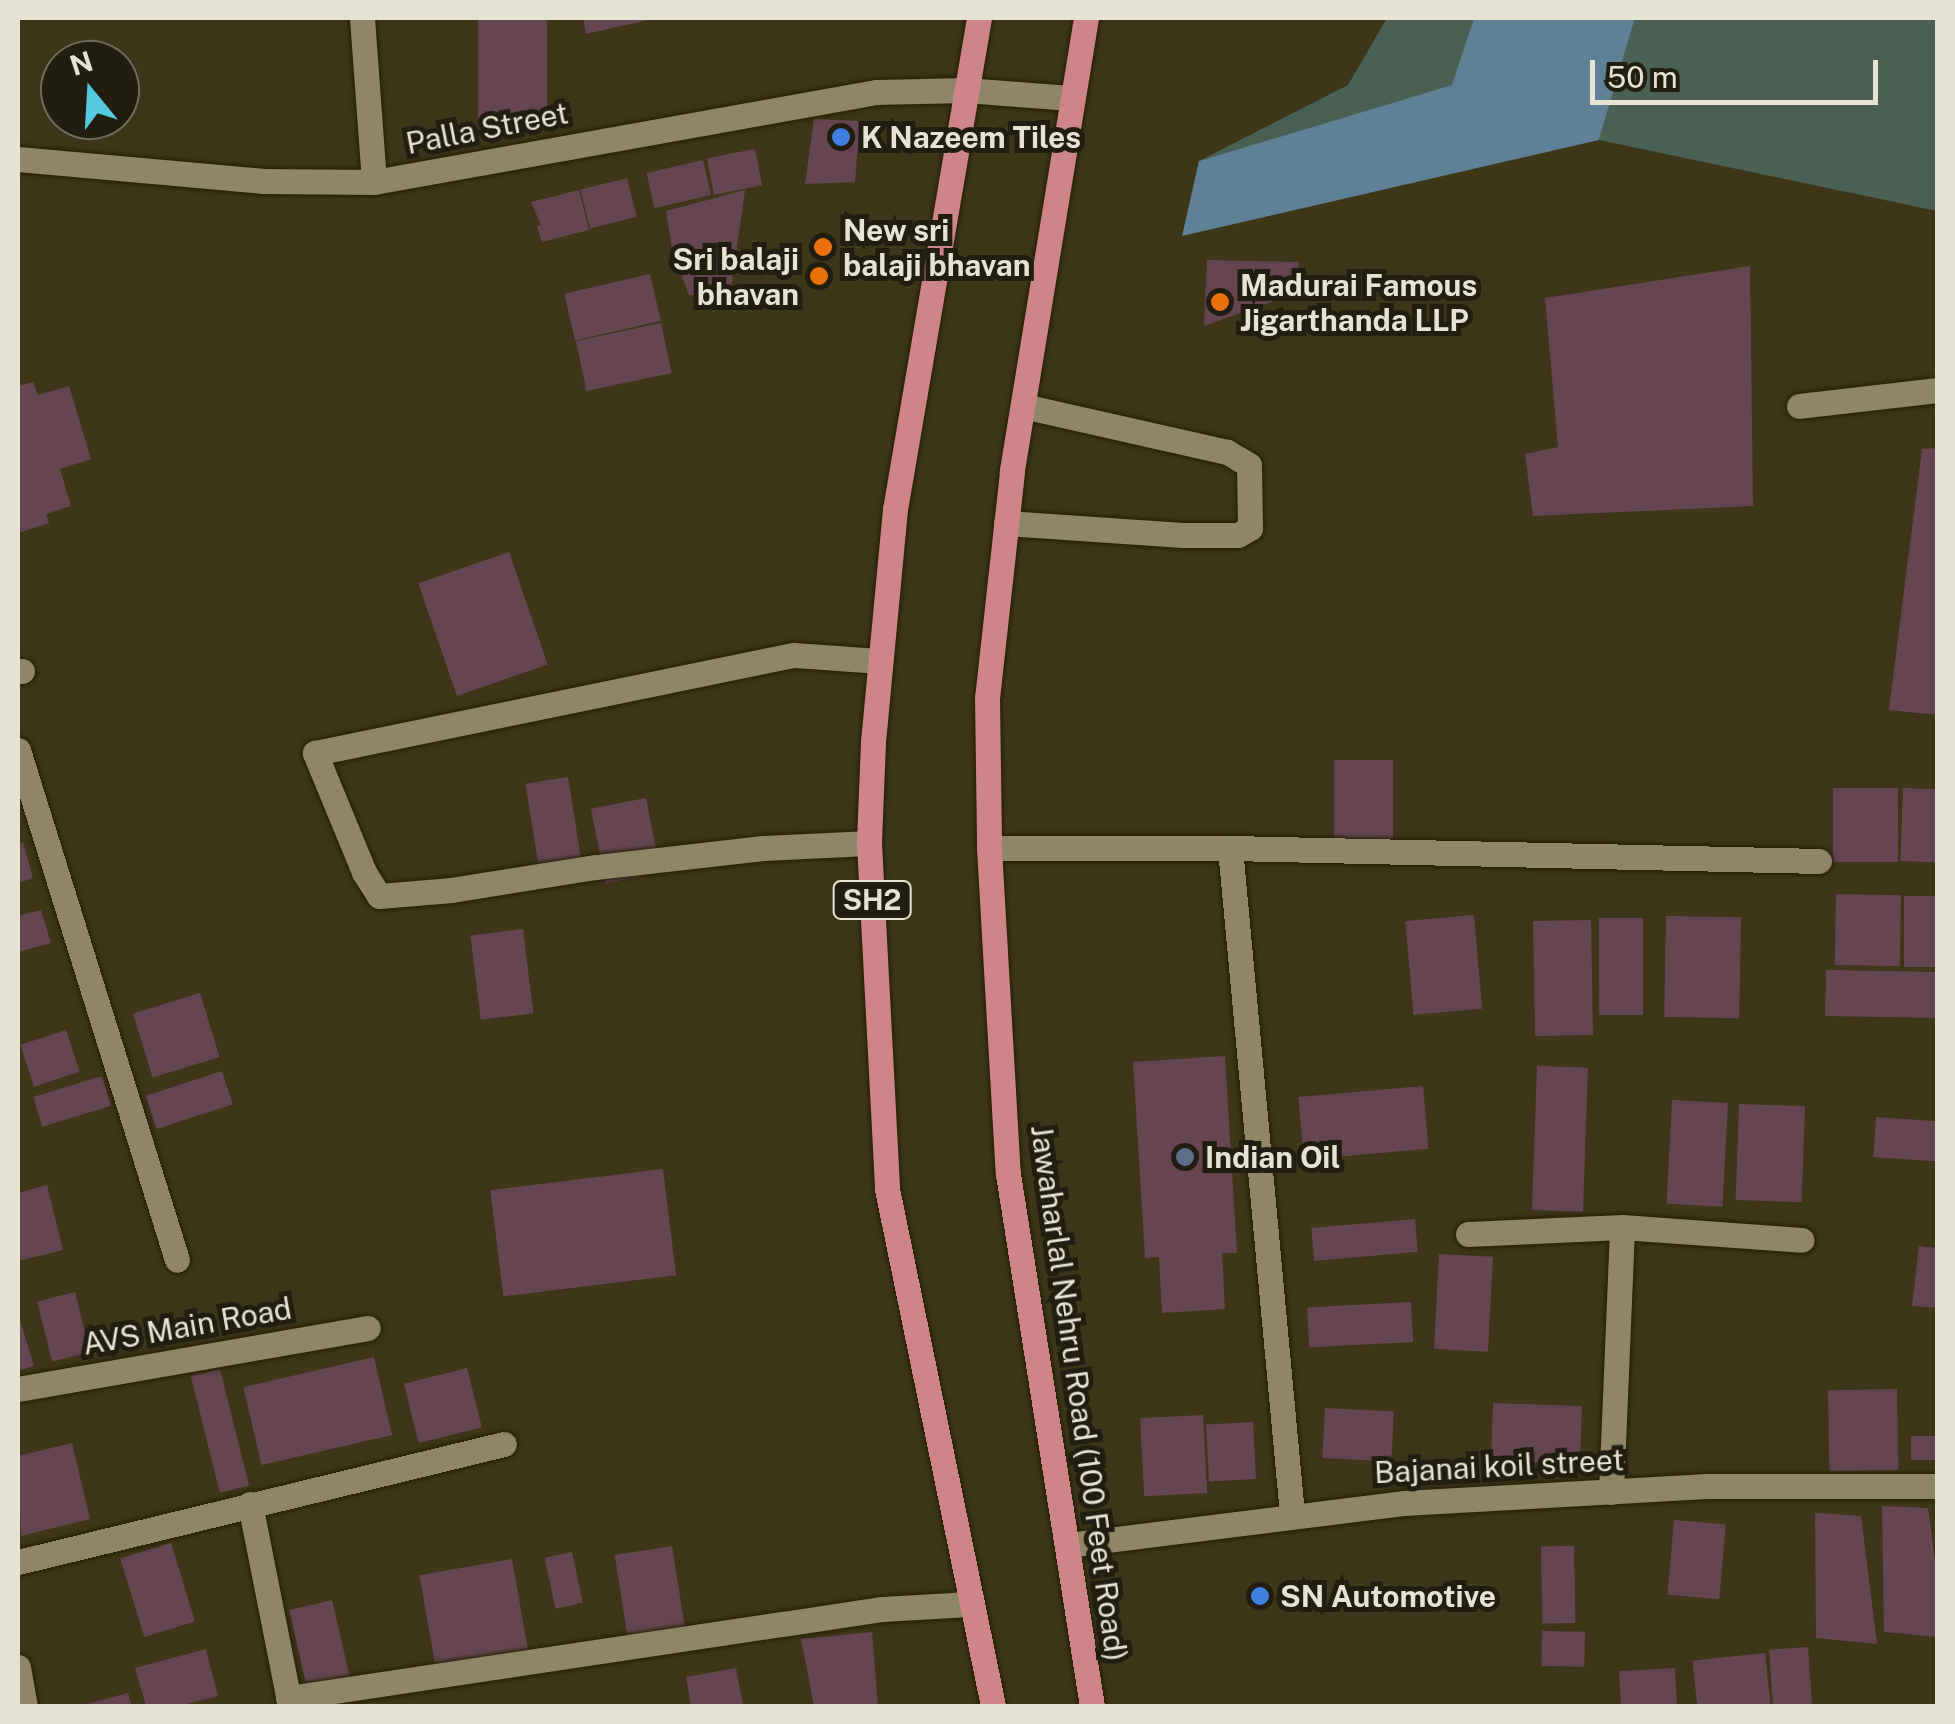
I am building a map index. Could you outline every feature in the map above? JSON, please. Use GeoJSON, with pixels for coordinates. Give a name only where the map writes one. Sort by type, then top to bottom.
{"type":"FeatureCollection","features":[{"type":"Feature","properties":{"kind":"main road","name":"SH2"},"geometry":{"type":"LineString","coordinates":[[978,18],[896,509],[880,661],[869,843],[887,1189],[993,1706]]}},
{"type":"Feature","properties":{"kind":"main road","name":"Jawaharlal Nehru Road (100 Feet Road)"},"geometry":{"type":"LineString","coordinates":[[1086,18],[1023,406],[987,697],[989,848],[1008,1174],[1092,1706]]}},
{"type":"Feature","properties":{"kind":"street"},"geometry":{"type":"LineString","coordinates":[[362,18],[374,182]]}},
{"type":"Feature","properties":{"kind":"street","name":"Palla Street"},"geometry":{"type":"LineString","coordinates":[[18,159],[264,180],[374,182],[876,92],[965,90],[1071,98]]}},
{"type":"Feature","properties":{"kind":"street"},"geometry":{"type":"LineString","coordinates":[[1799,406],[1938,390]]}},
{"type":"Feature","properties":{"kind":"street"},"geometry":{"type":"LineString","coordinates":[[1006,523],[1183,536],[1238,535],[1250,528],[1249,465],[1228,452],[1023,406]]}},
{"type":"Feature","properties":{"kind":"street"},"geometry":{"type":"LineString","coordinates":[[869,843],[762,848],[595,867],[452,890],[378,896],[364,872],[315,753],[794,655],[880,661]]}},
{"type":"Feature","properties":{"kind":"street"},"geometry":{"type":"LineString","coordinates":[[18,750],[177,1260]]}},
{"type":"Feature","properties":{"kind":"street"},"geometry":{"type":"LineString","coordinates":[[989,848],[1230,848],[1819,861]]}},
{"type":"Feature","properties":{"kind":"street"},"geometry":{"type":"LineString","coordinates":[[1230,848],[1292,1514]]}},
{"type":"Feature","properties":{"kind":"street"},"geometry":{"type":"LineString","coordinates":[[1611,1492],[1622,1227]]}},
{"type":"Feature","properties":{"kind":"street"},"geometry":{"type":"LineString","coordinates":[[1468,1234],[1622,1227],[1802,1240]]}},
{"type":"Feature","properties":{"kind":"street","name":"AVS Main Road"},"geometry":{"type":"LineString","coordinates":[[18,1389],[368,1328]]}},
{"type":"Feature","properties":{"kind":"street"},"geometry":{"type":"LineString","coordinates":[[18,1562],[504,1444]]}},
{"type":"Feature","properties":{"kind":"street","name":"Bajanai koil street"},"geometry":{"type":"LineString","coordinates":[[1067,1545],[1292,1514],[1611,1492],[1706,1486],[1938,1486]]}},
{"type":"Feature","properties":{"kind":"street"},"geometry":{"type":"LineString","coordinates":[[250,1504],[289,1702],[882,1609],[970,1604]]}},
{"type":"Feature","properties":{"kind":"street"},"geometry":{"type":"LineString","coordinates":[[18,1668],[24,1706]]}},
{"type":"Feature","properties":{"kind":"green space"},"geometry":{"type":"Polygon","coordinates":[[[1387,18],[1474,18],[1453,85],[1199,161],[1348,85],[1387,18]]]}},
{"type":"Feature","properties":{"kind":"green space"},"geometry":{"type":"Polygon","coordinates":[[[1635,18],[1937,18],[1937,211],[1599,140],[1635,18]]]}},
{"type":"Feature","properties":{"kind":"water"},"geometry":{"type":"Polygon","coordinates":[[[1474,18],[1635,18],[1599,140],[1182,236],[1199,161],[1452,85],[1474,18]]]}},
{"type":"Feature","properties":{"kind":"building"},"geometry":{"type":"Polygon","coordinates":[[[478,18],[547,18],[547,127],[478,127],[478,18]]]}},
{"type":"Feature","properties":{"kind":"building"},"geometry":{"type":"Polygon","coordinates":[[[583,18],[653,18],[653,19],[586,34],[583,18]]]}},
{"type":"Feature","properties":{"kind":"building"},"geometry":{"type":"Polygon","coordinates":[[[814,119],[860,121],[855,182],[805,184],[814,119]]]}},
{"type":"Feature","properties":{"kind":"building"},"geometry":{"type":"Polygon","coordinates":[[[755,149],[762,185],[714,195],[707,158],[755,149]]]}},
{"type":"Feature","properties":{"kind":"building"},"geometry":{"type":"Polygon","coordinates":[[[703,160],[711,195],[655,208],[646,173],[703,160]]]}},
{"type":"Feature","properties":{"kind":"building"},"geometry":{"type":"Polygon","coordinates":[[[627,178],[637,217],[590,228],[580,190],[627,178]]]}},
{"type":"Feature","properties":{"kind":"building"},"geometry":{"type":"Polygon","coordinates":[[[579,190],[589,230],[542,242],[537,226],[541,225],[531,202],[579,190]]]}},
{"type":"Feature","properties":{"kind":"building"},"geometry":{"type":"Polygon","coordinates":[[[745,190],[730,296],[689,295],[672,249],[666,211],[745,190]]]}},
{"type":"Feature","properties":{"kind":"building"},"geometry":{"type":"Polygon","coordinates":[[[1207,260],[1299,262],[1293,294],[1204,326],[1207,260]]]}},
{"type":"Feature","properties":{"kind":"building"},"geometry":{"type":"Polygon","coordinates":[[[1750,266],[1753,506],[1533,516],[1525,454],[1558,447],[1545,298],[1750,266]]]}},
{"type":"Feature","properties":{"kind":"building"},"geometry":{"type":"Polygon","coordinates":[[[650,274],[661,321],[575,341],[564,294],[650,274]]]}},
{"type":"Feature","properties":{"kind":"building"},"geometry":{"type":"Polygon","coordinates":[[[661,323],[672,373],[587,391],[576,341],[661,323]]]}},
{"type":"Feature","properties":{"kind":"building"},"geometry":{"type":"Polygon","coordinates":[[[33,382],[38,395],[69,386],[91,459],[60,469],[71,506],[46,514],[49,523],[18,533],[18,386],[33,382]]]}},
{"type":"Feature","properties":{"kind":"building"},"geometry":{"type":"Polygon","coordinates":[[[1938,448],[1938,715],[1889,710],[1922,449],[1938,448]]]}},
{"type":"Feature","properties":{"kind":"building"},"geometry":{"type":"Polygon","coordinates":[[[509,552],[548,665],[457,696],[418,583],[509,552]]]}},
{"type":"Feature","properties":{"kind":"building"},"geometry":{"type":"Polygon","coordinates":[[[1334,760],[1393,760],[1393,863],[1334,863],[1334,760]]]}},
{"type":"Feature","properties":{"kind":"building"},"geometry":{"type":"Polygon","coordinates":[[[568,777],[584,877],[541,883],[526,784],[568,777]]]}},
{"type":"Feature","properties":{"kind":"building"},"geometry":{"type":"Polygon","coordinates":[[[1833,788],[1898,788],[1898,862],[1833,862],[1833,788]]]}},
{"type":"Feature","properties":{"kind":"building"},"geometry":{"type":"Polygon","coordinates":[[[1903,788],[1938,789],[1935,862],[1900,861],[1903,788]]]}},
{"type":"Feature","properties":{"kind":"building"},"geometry":{"type":"Polygon","coordinates":[[[646,798],[661,873],[606,883],[591,809],[646,798]]]}},
{"type":"Feature","properties":{"kind":"building"},"geometry":{"type":"Polygon","coordinates":[[[23,842],[33,878],[18,883],[18,844],[23,842]]]}},
{"type":"Feature","properties":{"kind":"building"},"geometry":{"type":"Polygon","coordinates":[[[1836,894],[1901,895],[1900,966],[1835,965],[1836,894]]]}},
{"type":"Feature","properties":{"kind":"building"},"geometry":{"type":"Polygon","coordinates":[[[1904,896],[1938,896],[1938,967],[1904,967],[1904,896]]]}},
{"type":"Feature","properties":{"kind":"building"},"geometry":{"type":"Polygon","coordinates":[[[41,910],[51,943],[18,952],[18,916],[41,910]]]}},
{"type":"Feature","properties":{"kind":"building"},"geometry":{"type":"Polygon","coordinates":[[[1474,915],[1482,1009],[1413,1015],[1405,921],[1474,915]]]}},
{"type":"Feature","properties":{"kind":"building"},"geometry":{"type":"Polygon","coordinates":[[[1666,916],[1741,917],[1739,1018],[1664,1017],[1666,916]]]}},
{"type":"Feature","properties":{"kind":"building"},"geometry":{"type":"Polygon","coordinates":[[[1599,918],[1643,918],[1643,1015],[1599,1015],[1599,918]]]}},
{"type":"Feature","properties":{"kind":"building"},"geometry":{"type":"Polygon","coordinates":[[[1591,920],[1593,1035],[1535,1036],[1533,921],[1591,920]]]}},
{"type":"Feature","properties":{"kind":"building"},"geometry":{"type":"Polygon","coordinates":[[[523,929],[533,1013],[481,1020],[470,935],[523,929]]]}},
{"type":"Feature","properties":{"kind":"building"},"geometry":{"type":"Polygon","coordinates":[[[1826,970],[1938,972],[1937,1018],[1825,1016],[1826,970]]]}},
{"type":"Feature","properties":{"kind":"building"},"geometry":{"type":"Polygon","coordinates":[[[200,993],[220,1057],[153,1078],[133,1013],[200,993]]]}},
{"type":"Feature","properties":{"kind":"building"},"geometry":{"type":"Polygon","coordinates":[[[66,1030],[80,1072],[34,1087],[20,1045],[66,1030]]]}},
{"type":"Feature","properties":{"kind":"building","name":"Indian Oil"},"geometry":{"type":"Polygon","coordinates":[[[1225,1056],[1237,1253],[1222,1253],[1225,1309],[1162,1313],[1159,1257],[1145,1258],[1133,1062],[1225,1056]]]}},
{"type":"Feature","properties":{"kind":"building"},"geometry":{"type":"Polygon","coordinates":[[[1537,1066],[1588,1068],[1583,1212],[1532,1210],[1537,1066]]]}},
{"type":"Feature","properties":{"kind":"building"},"geometry":{"type":"Polygon","coordinates":[[[222,1071],[233,1104],[157,1129],[146,1096],[222,1071]]]}},
{"type":"Feature","properties":{"kind":"building"},"geometry":{"type":"Polygon","coordinates":[[[102,1076],[111,1106],[42,1127],[33,1097],[102,1076]]]}},
{"type":"Feature","properties":{"kind":"building"},"geometry":{"type":"Polygon","coordinates":[[[1423,1086],[1428,1149],[1304,1160],[1298,1097],[1423,1086]]]}},
{"type":"Feature","properties":{"kind":"building"},"geometry":{"type":"Polygon","coordinates":[[[1672,1100],[1728,1103],[1722,1207],[1667,1204],[1672,1100]]]}},
{"type":"Feature","properties":{"kind":"building"},"geometry":{"type":"Polygon","coordinates":[[[1739,1104],[1805,1106],[1802,1202],[1736,1200],[1739,1104]]]}},
{"type":"Feature","properties":{"kind":"building"},"geometry":{"type":"Polygon","coordinates":[[[1876,1117],[1938,1121],[1935,1161],[1873,1157],[1876,1117]]]}},
{"type":"Feature","properties":{"kind":"building"},"geometry":{"type":"Polygon","coordinates":[[[663,1169],[676,1275],[503,1296],[490,1190],[663,1169]]]}},
{"type":"Feature","properties":{"kind":"building"},"geometry":{"type":"Polygon","coordinates":[[[47,1185],[63,1250],[18,1261],[18,1193],[47,1185]]]}},
{"type":"Feature","properties":{"kind":"building"},"geometry":{"type":"Polygon","coordinates":[[[1415,1219],[1418,1252],[1314,1261],[1311,1228],[1415,1219]]]}},
{"type":"Feature","properties":{"kind":"building"},"geometry":{"type":"Polygon","coordinates":[[[1919,1246],[1938,1248],[1938,1308],[1912,1306],[1919,1246]]]}},
{"type":"Feature","properties":{"kind":"building"},"geometry":{"type":"Polygon","coordinates":[[[1439,1254],[1493,1257],[1488,1352],[1434,1349],[1439,1254]]]}},
{"type":"Feature","properties":{"kind":"building"},"geometry":{"type":"Polygon","coordinates":[[[75,1292],[90,1352],[52,1362],[37,1301],[75,1292]]]}},
{"type":"Feature","properties":{"kind":"building"},"geometry":{"type":"Polygon","coordinates":[[[1411,1302],[1413,1342],[1309,1347],[1307,1307],[1411,1302]]]}},
{"type":"Feature","properties":{"kind":"building"},"geometry":{"type":"Polygon","coordinates":[[[18,1313],[34,1366],[18,1371],[18,1313]]]}},
{"type":"Feature","properties":{"kind":"building"},"geometry":{"type":"Polygon","coordinates":[[[374,1357],[392,1435],[261,1465],[243,1387],[374,1357]]]}},
{"type":"Feature","properties":{"kind":"building"},"geometry":{"type":"Polygon","coordinates":[[[467,1368],[482,1427],[419,1443],[404,1384],[467,1368]]]}},
{"type":"Feature","properties":{"kind":"building"},"geometry":{"type":"Polygon","coordinates":[[[220,1369],[249,1485],[220,1493],[191,1376],[220,1369]]]}},
{"type":"Feature","properties":{"kind":"building"},"geometry":{"type":"Polygon","coordinates":[[[1897,1389],[1898,1470],[1829,1471],[1828,1390],[1897,1389]]]}},
{"type":"Feature","properties":{"kind":"building"},"geometry":{"type":"Polygon","coordinates":[[[1493,1403],[1582,1406],[1580,1464],[1491,1461],[1493,1403]]]}},
{"type":"Feature","properties":{"kind":"building"},"geometry":{"type":"Polygon","coordinates":[[[1325,1408],[1394,1412],[1391,1462],[1322,1458],[1325,1408]]]}},
{"type":"Feature","properties":{"kind":"building"},"geometry":{"type":"Polygon","coordinates":[[[1203,1415],[1207,1493],[1144,1496],[1140,1418],[1203,1415]]]}},
{"type":"Feature","properties":{"kind":"building"},"geometry":{"type":"Polygon","coordinates":[[[1253,1422],[1256,1479],[1209,1481],[1206,1424],[1253,1422]]]}},
{"type":"Feature","properties":{"kind":"building"},"geometry":{"type":"Polygon","coordinates":[[[1911,1436],[1938,1436],[1938,1460],[1911,1460],[1911,1436]]]}},
{"type":"Feature","properties":{"kind":"building"},"geometry":{"type":"Polygon","coordinates":[[[72,1443],[90,1519],[21,1536],[18,1456],[72,1443]]]}},
{"type":"Feature","properties":{"kind":"building"},"geometry":{"type":"Polygon","coordinates":[[[1882,1506],[1928,1508],[1938,1582],[1938,1637],[1884,1632],[1882,1506]]]}},
{"type":"Feature","properties":{"kind":"building"},"geometry":{"type":"Polygon","coordinates":[[[1815,1513],[1861,1516],[1877,1644],[1816,1638],[1815,1513]]]}},
{"type":"Feature","properties":{"kind":"building"},"geometry":{"type":"Polygon","coordinates":[[[1674,1520],[1726,1525],[1719,1599],[1667,1595],[1674,1520]]]}},
{"type":"Feature","properties":{"kind":"building"},"geometry":{"type":"Polygon","coordinates":[[[171,1543],[195,1621],[144,1637],[120,1558],[171,1543]]]}},
{"type":"Feature","properties":{"kind":"building"},"geometry":{"type":"Polygon","coordinates":[[[672,1546],[686,1637],[629,1646],[615,1555],[672,1546]]]}},
{"type":"Feature","properties":{"kind":"building"},"geometry":{"type":"Polygon","coordinates":[[[1574,1546],[1575,1623],[1542,1624],[1541,1547],[1574,1546]]]}},
{"type":"Feature","properties":{"kind":"building"},"geometry":{"type":"Polygon","coordinates":[[[572,1552],[583,1603],[555,1609],[545,1558],[572,1552]]]}},
{"type":"Feature","properties":{"kind":"building"},"geometry":{"type":"Polygon","coordinates":[[[512,1559],[530,1663],[438,1680],[419,1575],[512,1559]]]}},
{"type":"Feature","properties":{"kind":"building"},"geometry":{"type":"Polygon","coordinates":[[[332,1600],[351,1681],[308,1691],[289,1610],[332,1600]]]}},
{"type":"Feature","properties":{"kind":"building"},"geometry":{"type":"Polygon","coordinates":[[[1542,1631],[1585,1632],[1584,1667],[1541,1666],[1542,1631]]]}},
{"type":"Feature","properties":{"kind":"building"},"geometry":{"type":"Polygon","coordinates":[[[872,1632],[878,1706],[814,1706],[801,1639],[872,1632]]]}},
{"type":"Feature","properties":{"kind":"building"},"geometry":{"type":"Polygon","coordinates":[[[1808,1647],[1812,1704],[1773,1706],[1769,1650],[1808,1647]]]}},
{"type":"Feature","properties":{"kind":"building"},"geometry":{"type":"Polygon","coordinates":[[[206,1649],[218,1696],[179,1706],[146,1706],[135,1668],[206,1649]]]}},
{"type":"Feature","properties":{"kind":"building"},"geometry":{"type":"Polygon","coordinates":[[[1765,1653],[1770,1704],[1697,1706],[1692,1661],[1765,1653]]]}},
{"type":"Feature","properties":{"kind":"building"},"geometry":{"type":"Polygon","coordinates":[[[736,1668],[743,1706],[691,1706],[686,1677],[736,1668]]]}},
{"type":"Feature","properties":{"kind":"building"},"geometry":{"type":"Polygon","coordinates":[[[1675,1668],[1677,1706],[1621,1706],[1619,1671],[1675,1668]]]}},
{"type":"Feature","properties":{"kind":"building"},"geometry":{"type":"Polygon","coordinates":[[[128,1693],[132,1706],[83,1706],[83,1705],[128,1693]]]}},
{"type":"Feature","properties":{"kind":"place","name":"K Nazeem Tiles"},"geometry":{"type":"Point","coordinates":[841,137]}},
{"type":"Feature","properties":{"kind":"place","name":"New sri balaji bhavan"},"geometry":{"type":"Point","coordinates":[823,247]}},
{"type":"Feature","properties":{"kind":"place","name":"Sri balaji bhavan"},"geometry":{"type":"Point","coordinates":[819,276]}},
{"type":"Feature","properties":{"kind":"place","name":"Madurai Famous Jigarthanda LLP"},"geometry":{"type":"Point","coordinates":[1220,302]}},
{"type":"Feature","properties":{"kind":"place","name":"Indian Oil"},"geometry":{"type":"Point","coordinates":[1185,1157]}},
{"type":"Feature","properties":{"kind":"place","name":"SN Automotive"},"geometry":{"type":"Point","coordinates":[1260,1596]}}]}
